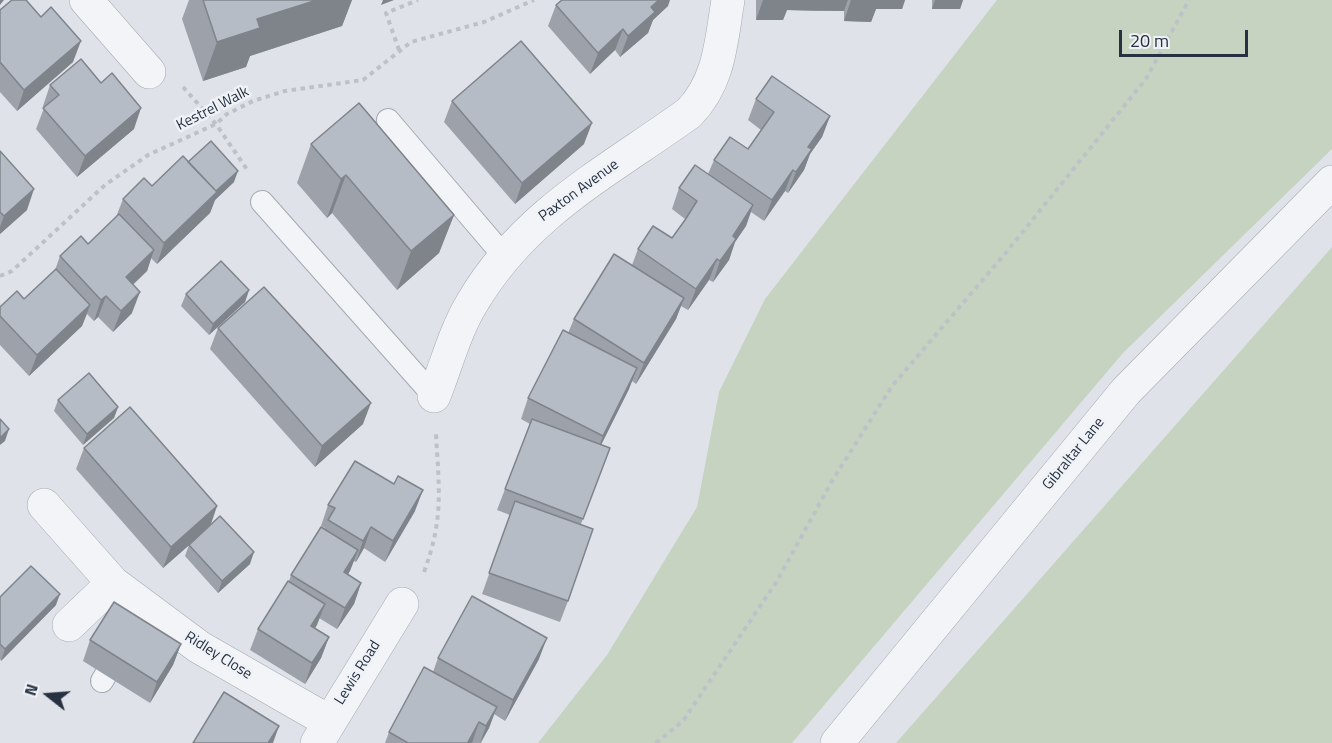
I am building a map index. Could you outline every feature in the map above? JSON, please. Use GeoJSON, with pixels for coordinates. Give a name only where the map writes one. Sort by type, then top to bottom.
{"type":"FeatureCollection","features":[{"type":"Feature","properties":{"kind":"street"},"geometry":{"type":"LineString","coordinates":[[86,0],[164,77]]}},
{"type":"Feature","properties":{"kind":"street","name":"Paxton Avenue"},"geometry":{"type":"LineString","coordinates":[[434,396],[471,305],[504,256],[548,212],[689,113],[704,97],[714,73],[728,0]]}},
{"type":"Feature","properties":{"kind":"street","name":"Gibraltar Lane"},"geometry":{"type":"LineString","coordinates":[[837,743],[1126,391],[1332,182]]}},
{"type":"Feature","properties":{"kind":"street","name":"Ridley Close"},"geometry":{"type":"LineString","coordinates":[[44,505],[113,583],[138,624],[199,647],[322,732]]}},
{"type":"Feature","properties":{"kind":"street"},"geometry":{"type":"LineString","coordinates":[[69,625],[113,583]]}},
{"type":"Feature","properties":{"kind":"street","name":"Lewis Road"},"geometry":{"type":"LineString","coordinates":[[322,732],[402,604]]}},
{"type":"Feature","properties":{"kind":"lane"},"geometry":{"type":"LineString","coordinates":[[388,120],[504,256]]}},
{"type":"Feature","properties":{"kind":"lane"},"geometry":{"type":"LineString","coordinates":[[262,202],[434,396]]}},
{"type":"Feature","properties":{"kind":"lane"},"geometry":{"type":"LineString","coordinates":[[102,681],[138,624]]}},
{"type":"Feature","properties":{"kind":"path"},"geometry":{"type":"LineString","coordinates":[[399,50],[386,13],[418,0]]}},
{"type":"Feature","properties":{"kind":"path","name":"Kestrel Walk"},"geometry":{"type":"LineString","coordinates":[[0,276],[12,271],[105,185],[147,155],[216,124],[227,114],[253,101],[285,91],[363,80],[411,42],[484,22],[534,0]]}},
{"type":"Feature","properties":{"kind":"path"},"geometry":{"type":"LineString","coordinates":[[656,743],[683,721],[777,581],[832,481],[892,386],[1041,210],[1146,79],[1189,0]]}},
{"type":"Feature","properties":{"kind":"path"},"geometry":{"type":"LineString","coordinates":[[164,77],[216,124],[256,184],[262,202]]}},
{"type":"Feature","properties":{"kind":"path"},"geometry":{"type":"LineString","coordinates":[[402,604],[421,579],[436,534],[441,489],[434,396]]}},
{"type":"Feature","properties":{"kind":"green space"},"geometry":{"type":"Polygon","coordinates":[[[997,0],[1332,0],[1332,149],[1123,353],[792,743],[538,743],[607,655],[697,507],[719,392],[765,299],[997,0]]]}},
{"type":"Feature","properties":{"kind":"green space"},"geometry":{"type":"Polygon","coordinates":[[[1332,247],[1332,743],[896,743],[1332,247]]]}},
{"type":"Feature","properties":{"kind":"building"},"geometry":{"type":"Polygon","coordinates":[[[12,0],[26,0],[41,17],[51,7],[81,41],[24,90],[0,62],[0,10],[12,0]]]}},
{"type":"Feature","properties":{"kind":"building"},"geometry":{"type":"Polygon","coordinates":[[[203,0],[317,0],[257,19],[260,28],[217,42],[203,0]]]}},
{"type":"Feature","properties":{"kind":"building"},"geometry":{"type":"Polygon","coordinates":[[[562,0],[659,0],[651,7],[655,12],[628,36],[623,29],[598,53],[556,5],[562,0]]]}},
{"type":"Feature","properties":{"kind":"building"},"geometry":{"type":"Polygon","coordinates":[[[521,41],[592,123],[522,183],[452,101],[521,41]]]}},
{"type":"Feature","properties":{"kind":"building"},"geometry":{"type":"Polygon","coordinates":[[[81,59],[101,83],[112,73],[141,108],[85,156],[43,108],[59,95],[50,85],[81,59]]]}},
{"type":"Feature","properties":{"kind":"building"},"geometry":{"type":"Polygon","coordinates":[[[772,76],[830,116],[808,147],[812,149],[796,172],[793,170],[772,200],[714,160],[730,137],[748,149],[774,112],[756,99],[772,76]]]}},
{"type":"Feature","properties":{"kind":"building"},"geometry":{"type":"Polygon","coordinates":[[[359,103],[454,215],[411,251],[346,175],[341,179],[311,144],[359,103]]]}},
{"type":"Feature","properties":{"kind":"building"},"geometry":{"type":"Polygon","coordinates":[[[211,141],[238,171],[216,191],[188,162],[211,141]]]}},
{"type":"Feature","properties":{"kind":"building"},"geometry":{"type":"Polygon","coordinates":[[[0,151],[34,189],[4,216],[0,212],[0,151]]]}},
{"type":"Feature","properties":{"kind":"building"},"geometry":{"type":"Polygon","coordinates":[[[183,156],[217,192],[164,243],[123,199],[144,178],[152,186],[183,156]]]}},
{"type":"Feature","properties":{"kind":"building"},"geometry":{"type":"Polygon","coordinates":[[[695,165],[753,205],[733,236],[736,239],[720,261],[717,259],[696,289],[638,249],[653,226],[672,238],[685,220],[697,201],[679,188],[695,165]]]}},
{"type":"Feature","properties":{"kind":"building"},"geometry":{"type":"Polygon","coordinates":[[[119,214],[154,250],[126,277],[140,292],[121,311],[106,296],[101,300],[60,256],[81,236],[88,244],[119,214]]]}},
{"type":"Feature","properties":{"kind":"building"},"geometry":{"type":"Polygon","coordinates":[[[614,254],[684,298],[644,363],[574,319],[614,254]]]}},
{"type":"Feature","properties":{"kind":"building"},"geometry":{"type":"Polygon","coordinates":[[[221,261],[249,290],[213,324],[186,294],[221,261]]]}},
{"type":"Feature","properties":{"kind":"building"},"geometry":{"type":"Polygon","coordinates":[[[56,269],[90,305],[37,355],[0,316],[0,307],[17,291],[24,299],[56,269]]]}},
{"type":"Feature","properties":{"kind":"building"},"geometry":{"type":"Polygon","coordinates":[[[264,287],[371,403],[322,446],[218,328],[264,287]]]}},
{"type":"Feature","properties":{"kind":"building"},"geometry":{"type":"Polygon","coordinates":[[[563,330],[637,368],[603,436],[528,398],[563,330]]]}},
{"type":"Feature","properties":{"kind":"building"},"geometry":{"type":"Polygon","coordinates":[[[89,373],[118,407],[87,434],[58,400],[89,373]]]}},
{"type":"Feature","properties":{"kind":"building"},"geometry":{"type":"Polygon","coordinates":[[[130,407],[217,506],[171,547],[84,448],[130,407]]]}},
{"type":"Feature","properties":{"kind":"building"},"geometry":{"type":"Polygon","coordinates":[[[0,419],[9,429],[0,438],[0,419]]]}},
{"type":"Feature","properties":{"kind":"building"},"geometry":{"type":"Polygon","coordinates":[[[532,419],[610,448],[583,519],[505,489],[532,419]]]}},
{"type":"Feature","properties":{"kind":"building"},"geometry":{"type":"Polygon","coordinates":[[[355,461],[394,484],[398,476],[423,490],[393,541],[371,527],[363,541],[328,520],[335,508],[328,505],[355,461]]]}},
{"type":"Feature","properties":{"kind":"building"},"geometry":{"type":"Polygon","coordinates":[[[515,501],[593,529],[568,601],[489,573],[515,501]]]}},
{"type":"Feature","properties":{"kind":"building"},"geometry":{"type":"Polygon","coordinates":[[[220,516],[254,552],[222,581],[189,545],[220,516]]]}},
{"type":"Feature","properties":{"kind":"building"},"geometry":{"type":"Polygon","coordinates":[[[321,527],[358,550],[344,572],[361,583],[345,608],[291,575],[321,527]]]}},
{"type":"Feature","properties":{"kind":"building"},"geometry":{"type":"Polygon","coordinates":[[[31,566],[60,594],[5,649],[0,644],[0,597],[31,566]]]}},
{"type":"Feature","properties":{"kind":"building"},"geometry":{"type":"Polygon","coordinates":[[[288,581],[325,604],[311,626],[329,637],[312,663],[258,629],[288,581]]]}},
{"type":"Feature","properties":{"kind":"building"},"geometry":{"type":"Polygon","coordinates":[[[472,596],[547,638],[513,700],[438,658],[472,596]]]}},
{"type":"Feature","properties":{"kind":"building"},"geometry":{"type":"Polygon","coordinates":[[[114,602],[181,644],[157,682],[90,640],[114,602]]]}},
{"type":"Feature","properties":{"kind":"building"},"geometry":{"type":"Polygon","coordinates":[[[424,667],[497,707],[486,726],[479,722],[468,742],[470,743],[408,743],[389,732],[424,667]]]}},
{"type":"Feature","properties":{"kind":"building"},"geometry":{"type":"Polygon","coordinates":[[[224,692],[279,726],[268,743],[193,743],[224,692]]]}}]}
